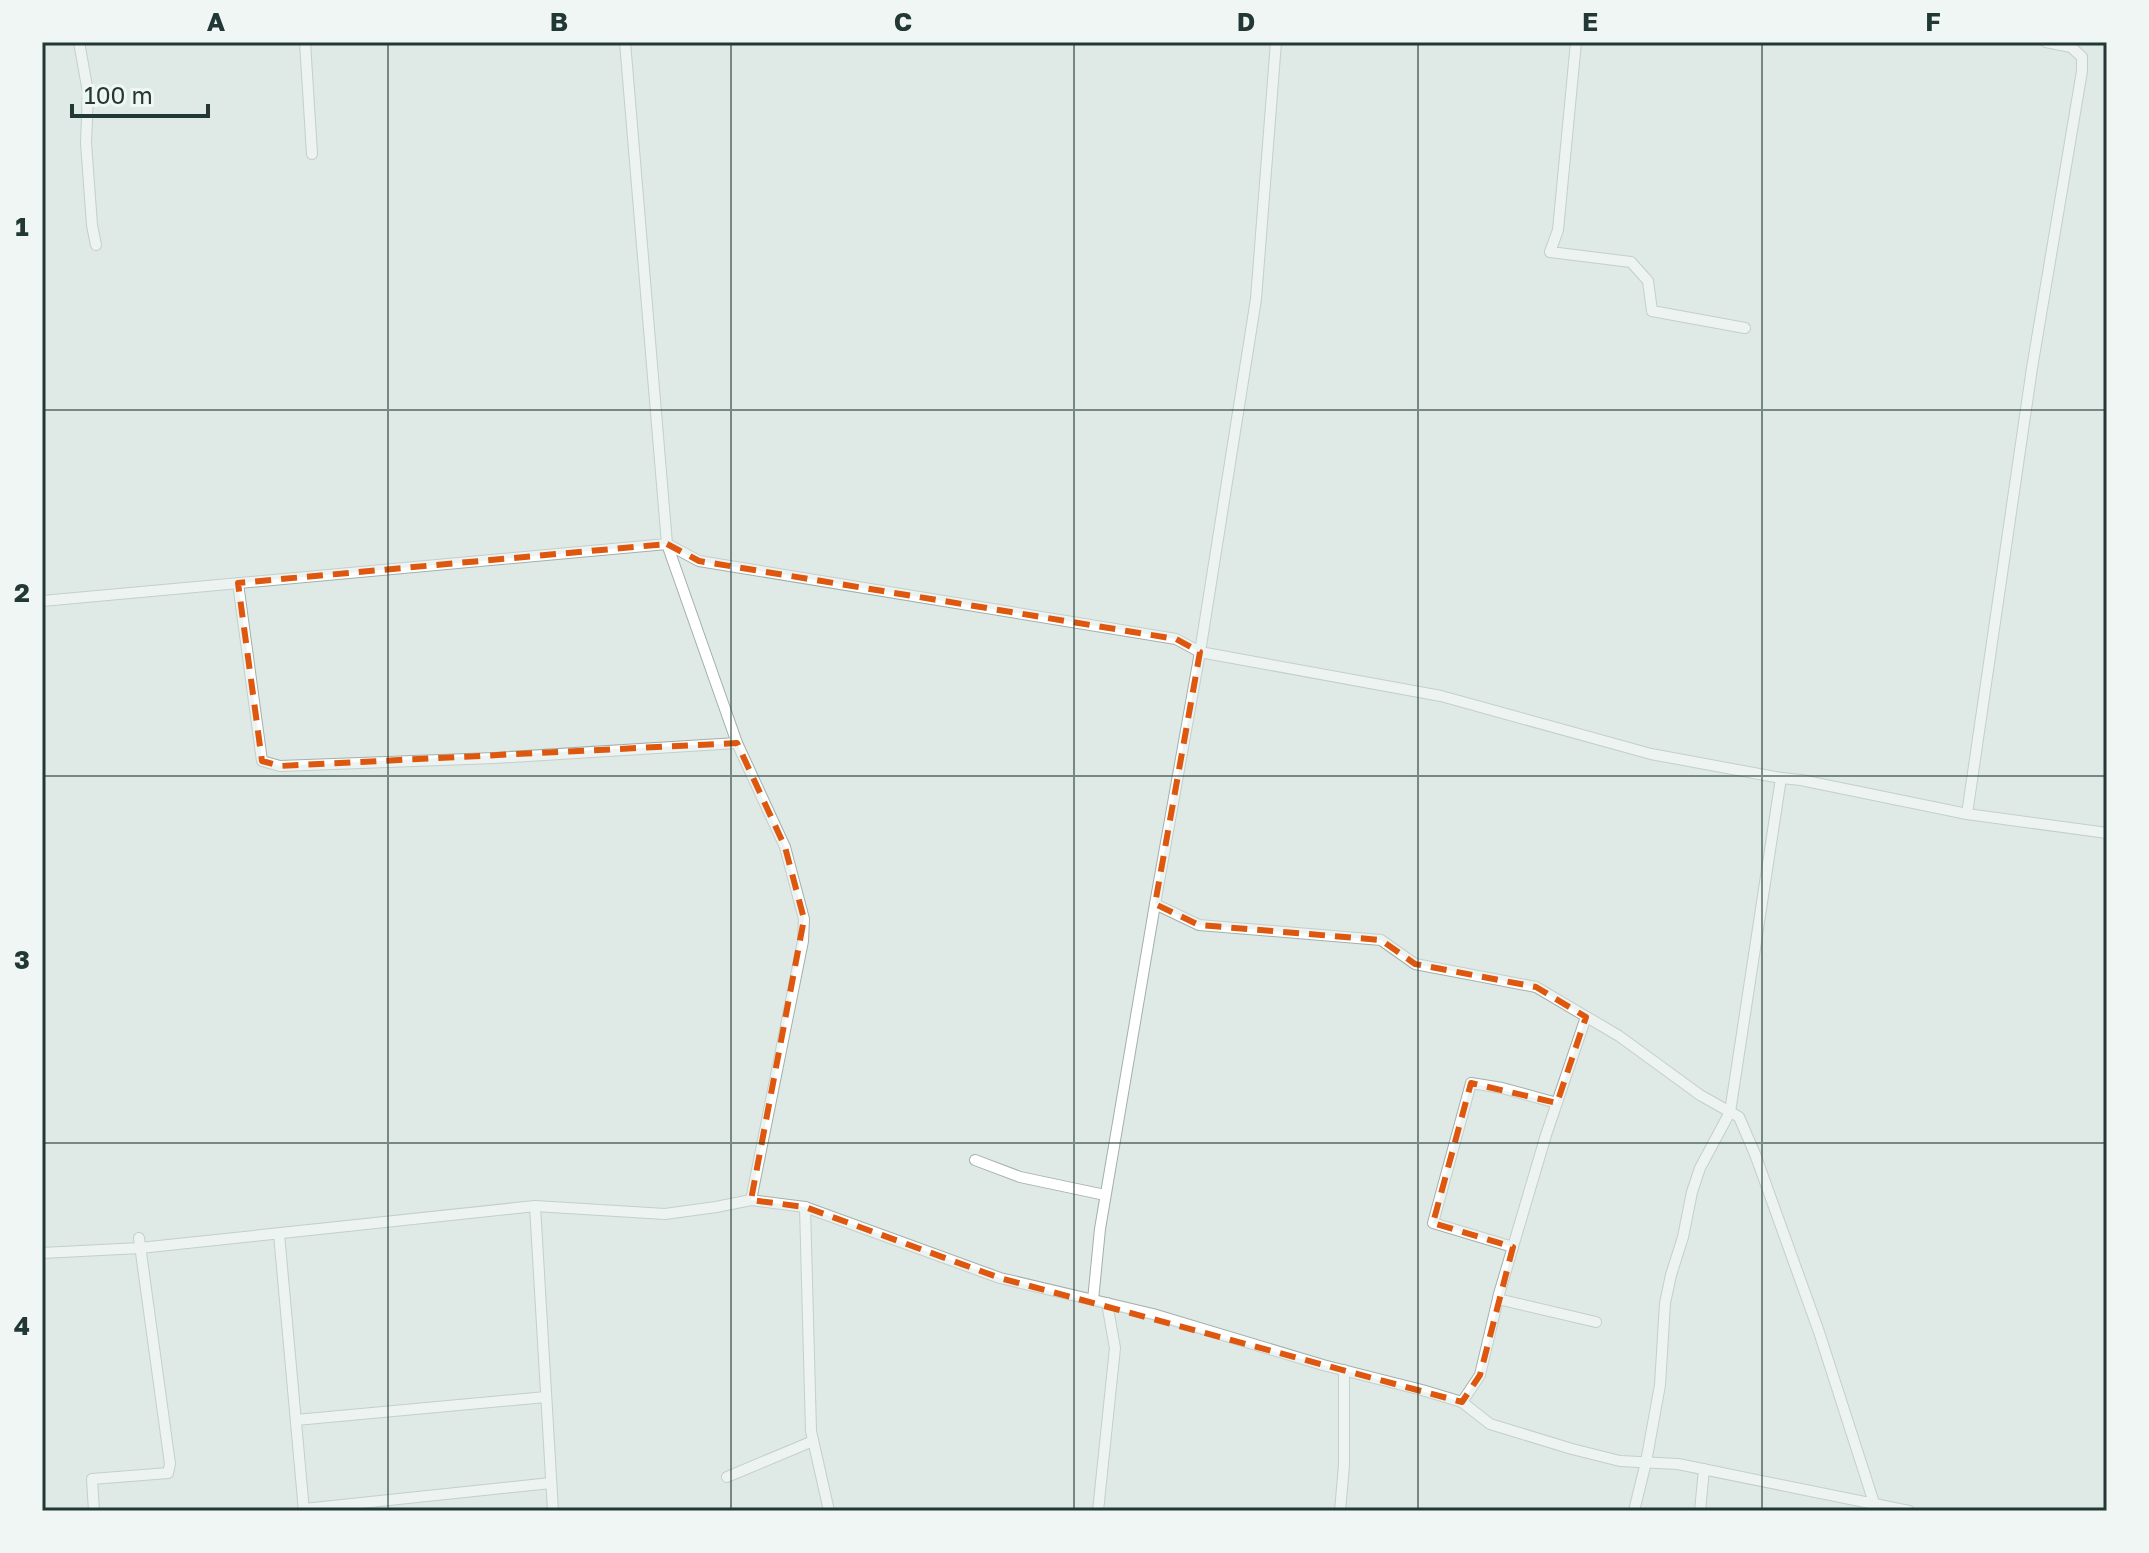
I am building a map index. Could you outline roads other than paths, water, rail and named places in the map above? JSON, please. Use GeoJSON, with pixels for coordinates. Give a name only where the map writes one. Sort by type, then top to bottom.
{"type":"FeatureCollection","features":[{"type":"Feature","properties":{"kind":"street"},"geometry":{"type":"LineString","coordinates":[[79,42],[88,92],[86,143],[96,245]]}},
{"type":"Feature","properties":{"kind":"street"},"geometry":{"type":"LineString","coordinates":[[305,42],[312,154]]}},
{"type":"Feature","properties":{"kind":"street"},"geometry":{"type":"LineString","coordinates":[[625,42],[667,544],[737,743],[785,847],[804,919],[803,941],[751,1200]]}},
{"type":"Feature","properties":{"kind":"street"},"geometry":{"type":"LineString","coordinates":[[1093,1300],[1105,1195],[1200,652],[1256,299],[1276,42]]}},
{"type":"Feature","properties":{"kind":"street"},"geometry":{"type":"LineString","coordinates":[[1576,42],[1558,230],[1550,252],[1631,262],[1648,281],[1652,311],[1745,328]]}},
{"type":"Feature","properties":{"kind":"street"},"geometry":{"type":"LineString","coordinates":[[1967,814],[2032,368],[2082,71],[2082,57],[2071,47],[2046,42]]}},
{"type":"Feature","properties":{"kind":"street"},"geometry":{"type":"LineString","coordinates":[[42,601],[667,544],[699,561],[1176,639],[1200,652],[1441,696],[1651,754],[1801,780],[1967,814],[2107,833]]}},
{"type":"Feature","properties":{"kind":"street"},"geometry":{"type":"LineString","coordinates":[[238,583],[262,761],[280,766],[494,758],[737,743]]}},
{"type":"Feature","properties":{"kind":"street"},"geometry":{"type":"LineString","coordinates":[[1634,1511],[1660,1385],[1665,1303],[1671,1275],[1700,1168],[1730,1112],[1781,778]]}},
{"type":"Feature","properties":{"kind":"street"},"geometry":{"type":"LineString","coordinates":[[1155,904],[1199,925],[1381,940],[1415,964],[1536,987],[1619,1036],[1700,1095],[1739,1117],[1819,1332],[1874,1503]]}},
{"type":"Feature","properties":{"kind":"street"},"geometry":{"type":"LineString","coordinates":[[1462,1402],[1480,1375],[1513,1247],[1586,1017]]}},
{"type":"Feature","properties":{"kind":"street"},"geometry":{"type":"LineString","coordinates":[[1513,1247],[1433,1223],[1471,1083],[1557,1103]]}},
{"type":"Feature","properties":{"kind":"street"},"geometry":{"type":"LineString","coordinates":[[975,1160],[1020,1177],[1105,1195]]}},
{"type":"Feature","properties":{"kind":"street"},"geometry":{"type":"LineString","coordinates":[[42,1253],[279,1234],[535,1206],[665,1214],[751,1200],[805,1207],[1000,1278],[1153,1314],[1462,1402],[1490,1424],[1620,1461],[1678,1464],[1909,1511]]}},
{"type":"Feature","properties":{"kind":"street"},"geometry":{"type":"LineString","coordinates":[[535,1206],[553,1511]]}},
{"type":"Feature","properties":{"kind":"street"},"geometry":{"type":"LineString","coordinates":[[805,1207],[811,1431],[829,1511]]}},
{"type":"Feature","properties":{"kind":"street"},"geometry":{"type":"LineString","coordinates":[[279,1234],[304,1510],[551,1483]]}},
{"type":"Feature","properties":{"kind":"street"},"geometry":{"type":"LineString","coordinates":[[94,1511],[92,1479],[168,1473],[170,1464],[140,1243]]}},
{"type":"Feature","properties":{"kind":"street"},"geometry":{"type":"LineString","coordinates":[[1498,1299],[1596,1322]]}},
{"type":"Feature","properties":{"kind":"street"},"geometry":{"type":"LineString","coordinates":[[1098,1511],[1115,1348],[1107,1303]]}},
{"type":"Feature","properties":{"kind":"street"},"geometry":{"type":"LineString","coordinates":[[1340,1511],[1344,1465],[1344,1370]]}},
{"type":"Feature","properties":{"kind":"street"},"geometry":{"type":"LineString","coordinates":[[296,1420],[546,1397]]}},
{"type":"Feature","properties":{"kind":"street"},"geometry":{"type":"LineString","coordinates":[[727,1477],[813,1441]]}},
{"type":"Feature","properties":{"kind":"street"},"geometry":{"type":"LineString","coordinates":[[1700,1511],[1704,1469]]}}]}
